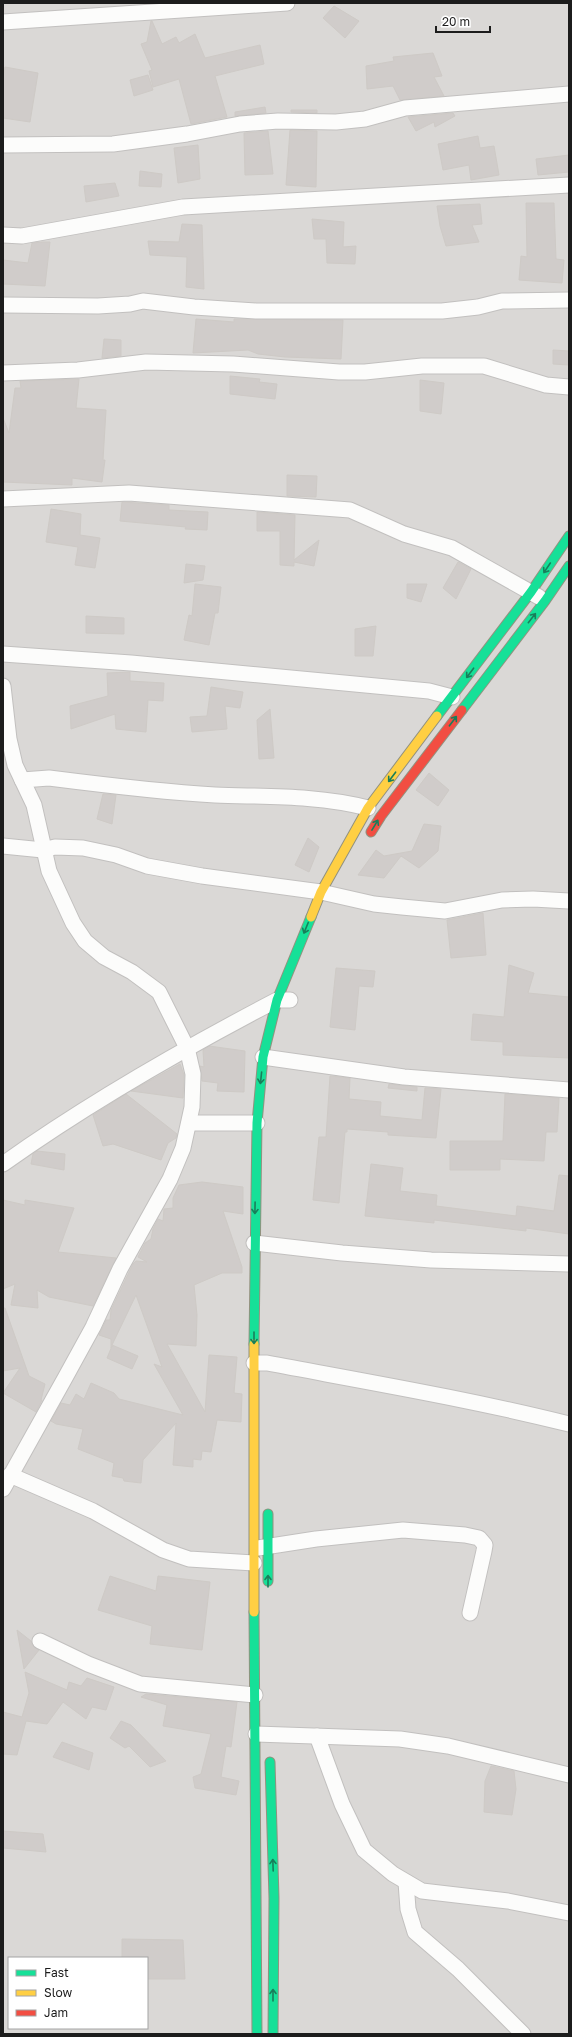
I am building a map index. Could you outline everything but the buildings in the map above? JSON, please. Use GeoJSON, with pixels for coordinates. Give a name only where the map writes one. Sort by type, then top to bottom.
{"type":"FeatureCollection","features":[{"type":"Feature","properties":{"kind":"street"},"geometry":{"type":"LineString","coordinates":[[3,22],[287,3]]}},
{"type":"Feature","properties":{"kind":"street"},"geometry":{"type":"LineString","coordinates":[[3,144],[113,144],[187,134],[240,124],[278,121],[336,122],[365,119],[405,108],[569,94]]}},
{"type":"Feature","properties":{"kind":"street"},"geometry":{"type":"LineString","coordinates":[[3,234],[22,236],[182,207],[569,185]]}},
{"type":"Feature","properties":{"kind":"street"},"geometry":{"type":"LineString","coordinates":[[3,305],[98,306],[130,304],[142,301],[194,308],[256,311],[442,311],[507,300],[569,300]]}},
{"type":"Feature","properties":{"kind":"street"},"geometry":{"type":"LineString","coordinates":[[3,373],[78,370],[146,362],[233,364],[339,372],[365,372],[422,366],[484,366],[546,385],[569,387]]}},
{"type":"Feature","properties":{"kind":"street"},"geometry":{"type":"LineString","coordinates":[[3,499],[129,493],[350,510],[404,534],[452,548],[545,601]]}},
{"type":"Feature","properties":{"kind":"street"},"geometry":{"type":"LineString","coordinates":[[273,2034],[274,1898],[267,1738],[255,1695],[264,1363],[264,1244],[256,1123],[287,1000],[368,808],[531,592],[569,536]]}},
{"type":"Feature","properties":{"kind":"street"},"geometry":{"type":"LineString","coordinates":[[365,842],[381,816],[545,601],[569,566]]}},
{"type":"Feature","properties":{"kind":"street"},"geometry":{"type":"LineString","coordinates":[[3,654],[131,663],[429,691],[452,697]]}},
{"type":"Feature","properties":{"kind":"street"},"geometry":{"type":"LineString","coordinates":[[3,686],[8,739],[15,765],[34,805],[49,871],[73,923],[85,942],[104,957],[132,972],[160,992],[187,1048],[193,1074],[192,1107],[183,1148],[170,1179],[120,1269],[93,1327],[3,1489]]}},
{"type":"Feature","properties":{"kind":"street"},"geometry":{"type":"LineString","coordinates":[[22,780],[49,778],[214,795],[296,797],[345,802],[368,808]]}},
{"type":"Feature","properties":{"kind":"street"},"geometry":{"type":"LineString","coordinates":[[3,846],[43,850],[55,847],[83,848],[155,867],[202,876],[331,894],[374,904],[445,911],[502,900],[533,899],[569,901]]}},
{"type":"Feature","properties":{"kind":"street"},"geometry":{"type":"LineString","coordinates":[[3,1164],[84,1109],[187,1048],[287,1000]]}},
{"type":"Feature","properties":{"kind":"street"},"geometry":{"type":"LineString","coordinates":[[273,1058],[331,1068],[404,1077],[569,1090]]}},
{"type":"Feature","properties":{"kind":"street"},"geometry":{"type":"LineString","coordinates":[[188,1123],[256,1123]]}},
{"type":"Feature","properties":{"kind":"street"},"geometry":{"type":"LineString","coordinates":[[264,1244],[431,1260],[569,1264]]}},
{"type":"Feature","properties":{"kind":"street"},"geometry":{"type":"LineString","coordinates":[[264,1363],[480,1402],[569,1424]]}},
{"type":"Feature","properties":{"kind":"street"},"geometry":{"type":"LineString","coordinates":[[10,1475],[93,1511],[163,1550],[189,1558],[258,1553],[316,1539],[402,1530],[465,1535],[479,1538],[484,1544],[484,1551],[470,1613]]}},
{"type":"Feature","properties":{"kind":"street"},"geometry":{"type":"LineString","coordinates":[[268,1502],[258,1553],[268,1587]]}},
{"type":"Feature","properties":{"kind":"street"},"geometry":{"type":"LineString","coordinates":[[40,1641],[88,1664],[140,1684],[255,1695]]}},
{"type":"Feature","properties":{"kind":"street"},"geometry":{"type":"LineString","coordinates":[[267,1738],[317,1736],[400,1739],[448,1746],[569,1775]]}},
{"type":"Feature","properties":{"kind":"street"},"geometry":{"type":"LineString","coordinates":[[317,1736],[342,1804],[364,1850],[393,1874],[422,1892],[508,1901],[569,1913]]}},
{"type":"Feature","properties":{"kind":"street"},"geometry":{"type":"LineString","coordinates":[[257,2034],[267,1738]]}},
{"type":"Feature","properties":{"kind":"street"},"geometry":{"type":"LineString","coordinates":[[406,1882],[408,1909],[415,1932],[458,1969],[523,2034]]}},
{"type":"Feature","properties":{"kind":"shaded area"},"geometry":{"type":"Polygon","coordinates":[[[3,3],[569,3],[569,2034],[3,2034],[3,3]]]}},
{"type":"Feature","properties":{"kind":"traffic: fast"},"geometry":{"type":"LineString","coordinates":[[437,716],[531,592],[569,536]]}},
{"type":"Feature","properties":{"kind":"traffic: fast"},"geometry":{"type":"LineString","coordinates":[[462,710],[545,601],[569,566]]}},
{"type":"Feature","properties":{"kind":"traffic: fast"},"geometry":{"type":"LineString","coordinates":[[254,1344],[257,1123],[263,1057],[277,1000],[311,917]]}},
{"type":"Feature","properties":{"kind":"traffic: fast"},"geometry":{"type":"LineString","coordinates":[[268,1514],[268,1581]]}},
{"type":"Feature","properties":{"kind":"traffic: fast"},"geometry":{"type":"LineString","coordinates":[[254,1612],[257,2034]]}},
{"type":"Feature","properties":{"kind":"traffic: fast"},"geometry":{"type":"LineString","coordinates":[[270,1762],[274,1898],[273,2034]]}},
{"type":"Feature","properties":{"kind":"traffic: slow"},"geometry":{"type":"LineString","coordinates":[[311,917],[321,892],[368,808],[437,716]]}},
{"type":"Feature","properties":{"kind":"traffic: slow"},"geometry":{"type":"LineString","coordinates":[[254,1344],[254,1612]]}},
{"type":"Feature","properties":{"kind":"traffic: jam"},"geometry":{"type":"LineString","coordinates":[[371,832],[381,816],[462,710]]}}]}
